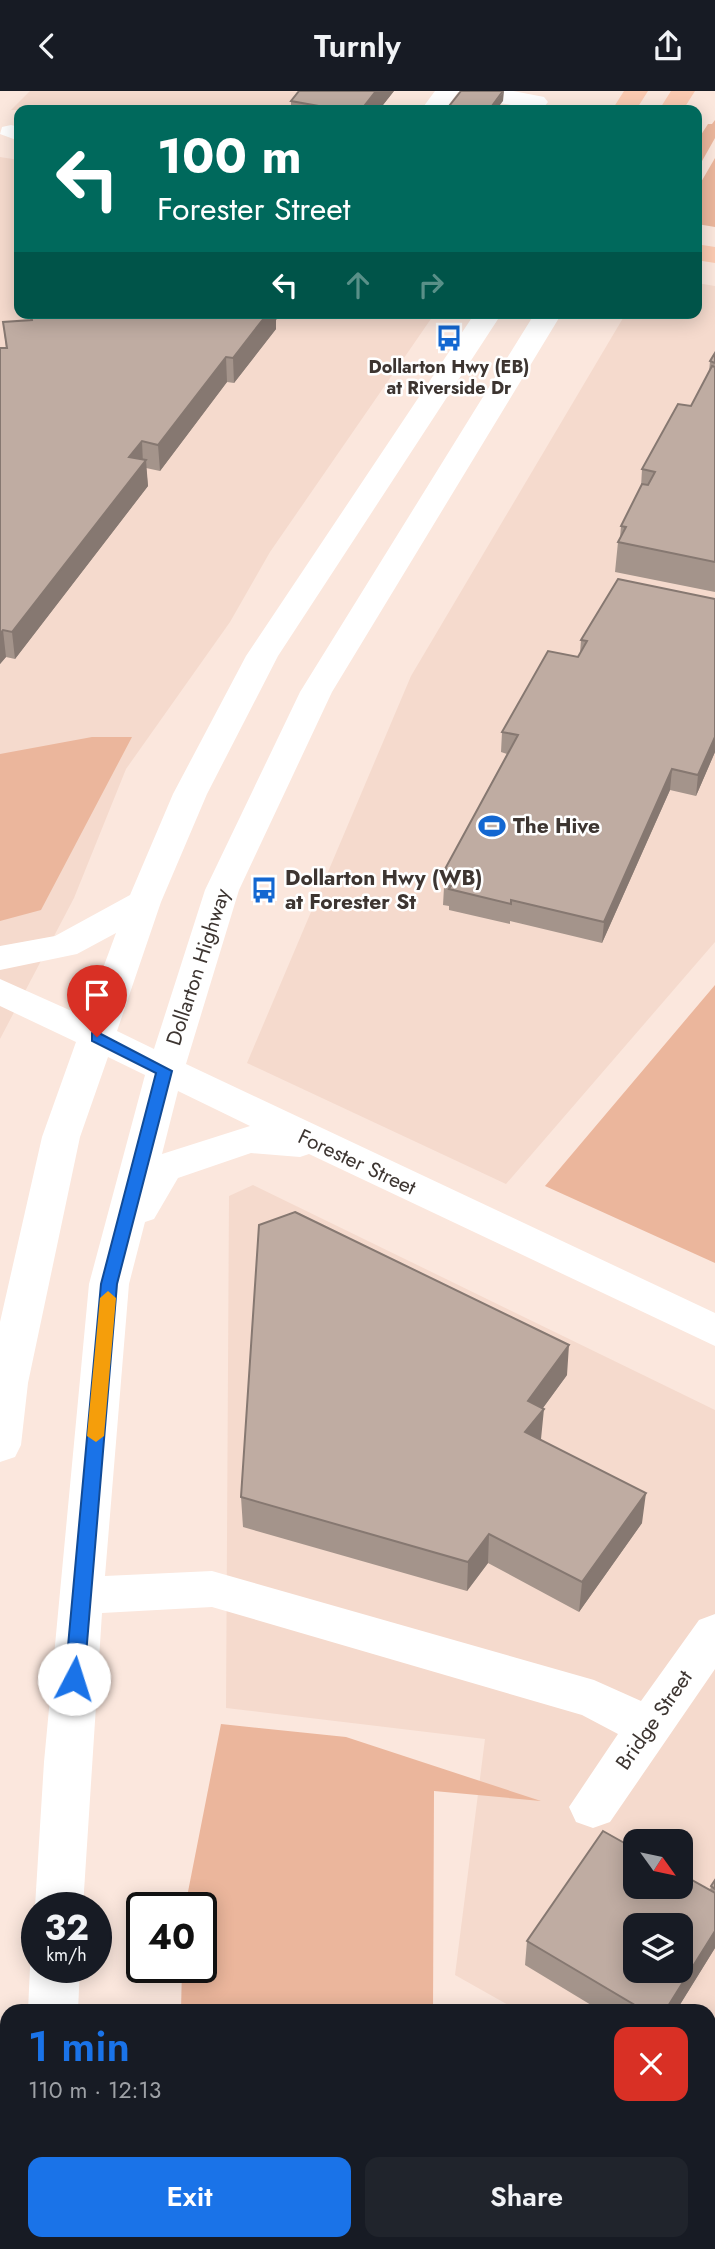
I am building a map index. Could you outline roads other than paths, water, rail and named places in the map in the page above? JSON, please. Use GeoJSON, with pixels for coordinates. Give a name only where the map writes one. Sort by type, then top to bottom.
{"type":"FeatureCollection","features":[{"type":"Feature","properties":{"kind":"street"},"geometry":{"type":"LineString","coordinates":[[469,91],[537,101]]}},
{"type":"Feature","properties":{"kind":"street"},"geometry":{"type":"LineString","coordinates":[[0,1445],[7,1383],[61,1137],[144,902],[190,794],[262,656],[485,319]]}},
{"type":"Feature","properties":{"kind":"street","name":"Dollarton Highway"},"geometry":{"type":"LineString","coordinates":[[60,1892],[67,1762],[109,1284],[165,1071],[222,890],[316,692],[546,319]]}},
{"type":"Feature","properties":{"kind":"street"},"geometry":{"type":"LineString","coordinates":[[0,958],[64,946],[144,902]]}},
{"type":"Feature","properties":{"kind":"street","name":"Forester Street"},"geometry":{"type":"LineString","coordinates":[[0,991],[715,1331]]}},
{"type":"Feature","properties":{"kind":"street"},"geometry":{"type":"LineString","coordinates":[[120,1245],[164,1168],[249,1139],[320,1144]]}},
{"type":"Feature","properties":{"kind":"street"},"geometry":{"type":"LineString","coordinates":[[82,1596],[212,1589],[594,1699],[649,1728]]}},
{"type":"Feature","properties":{"kind":"street","name":"Bridge Street"},"geometry":{"type":"LineString","coordinates":[[593,1807],[715,1633]]}},
{"type":"Feature","properties":{"kind":"street"},"geometry":{"type":"LineString","coordinates":[[53,2004],[54,1983]]}},
{"type":"Feature","properties":{"kind":"place","name":"Dollarton Hwy (EB) at Riverside Dr"},"geometry":{"type":"Point","coordinates":[449,338]}},
{"type":"Feature","properties":{"kind":"place","name":"The Hive"},"geometry":{"type":"Point","coordinates":[492,826]}},
{"type":"Feature","properties":{"kind":"place","name":"Dollarton Hwy (WB) at Forester St"},"geometry":{"type":"Point","coordinates":[264,890]}}]}
